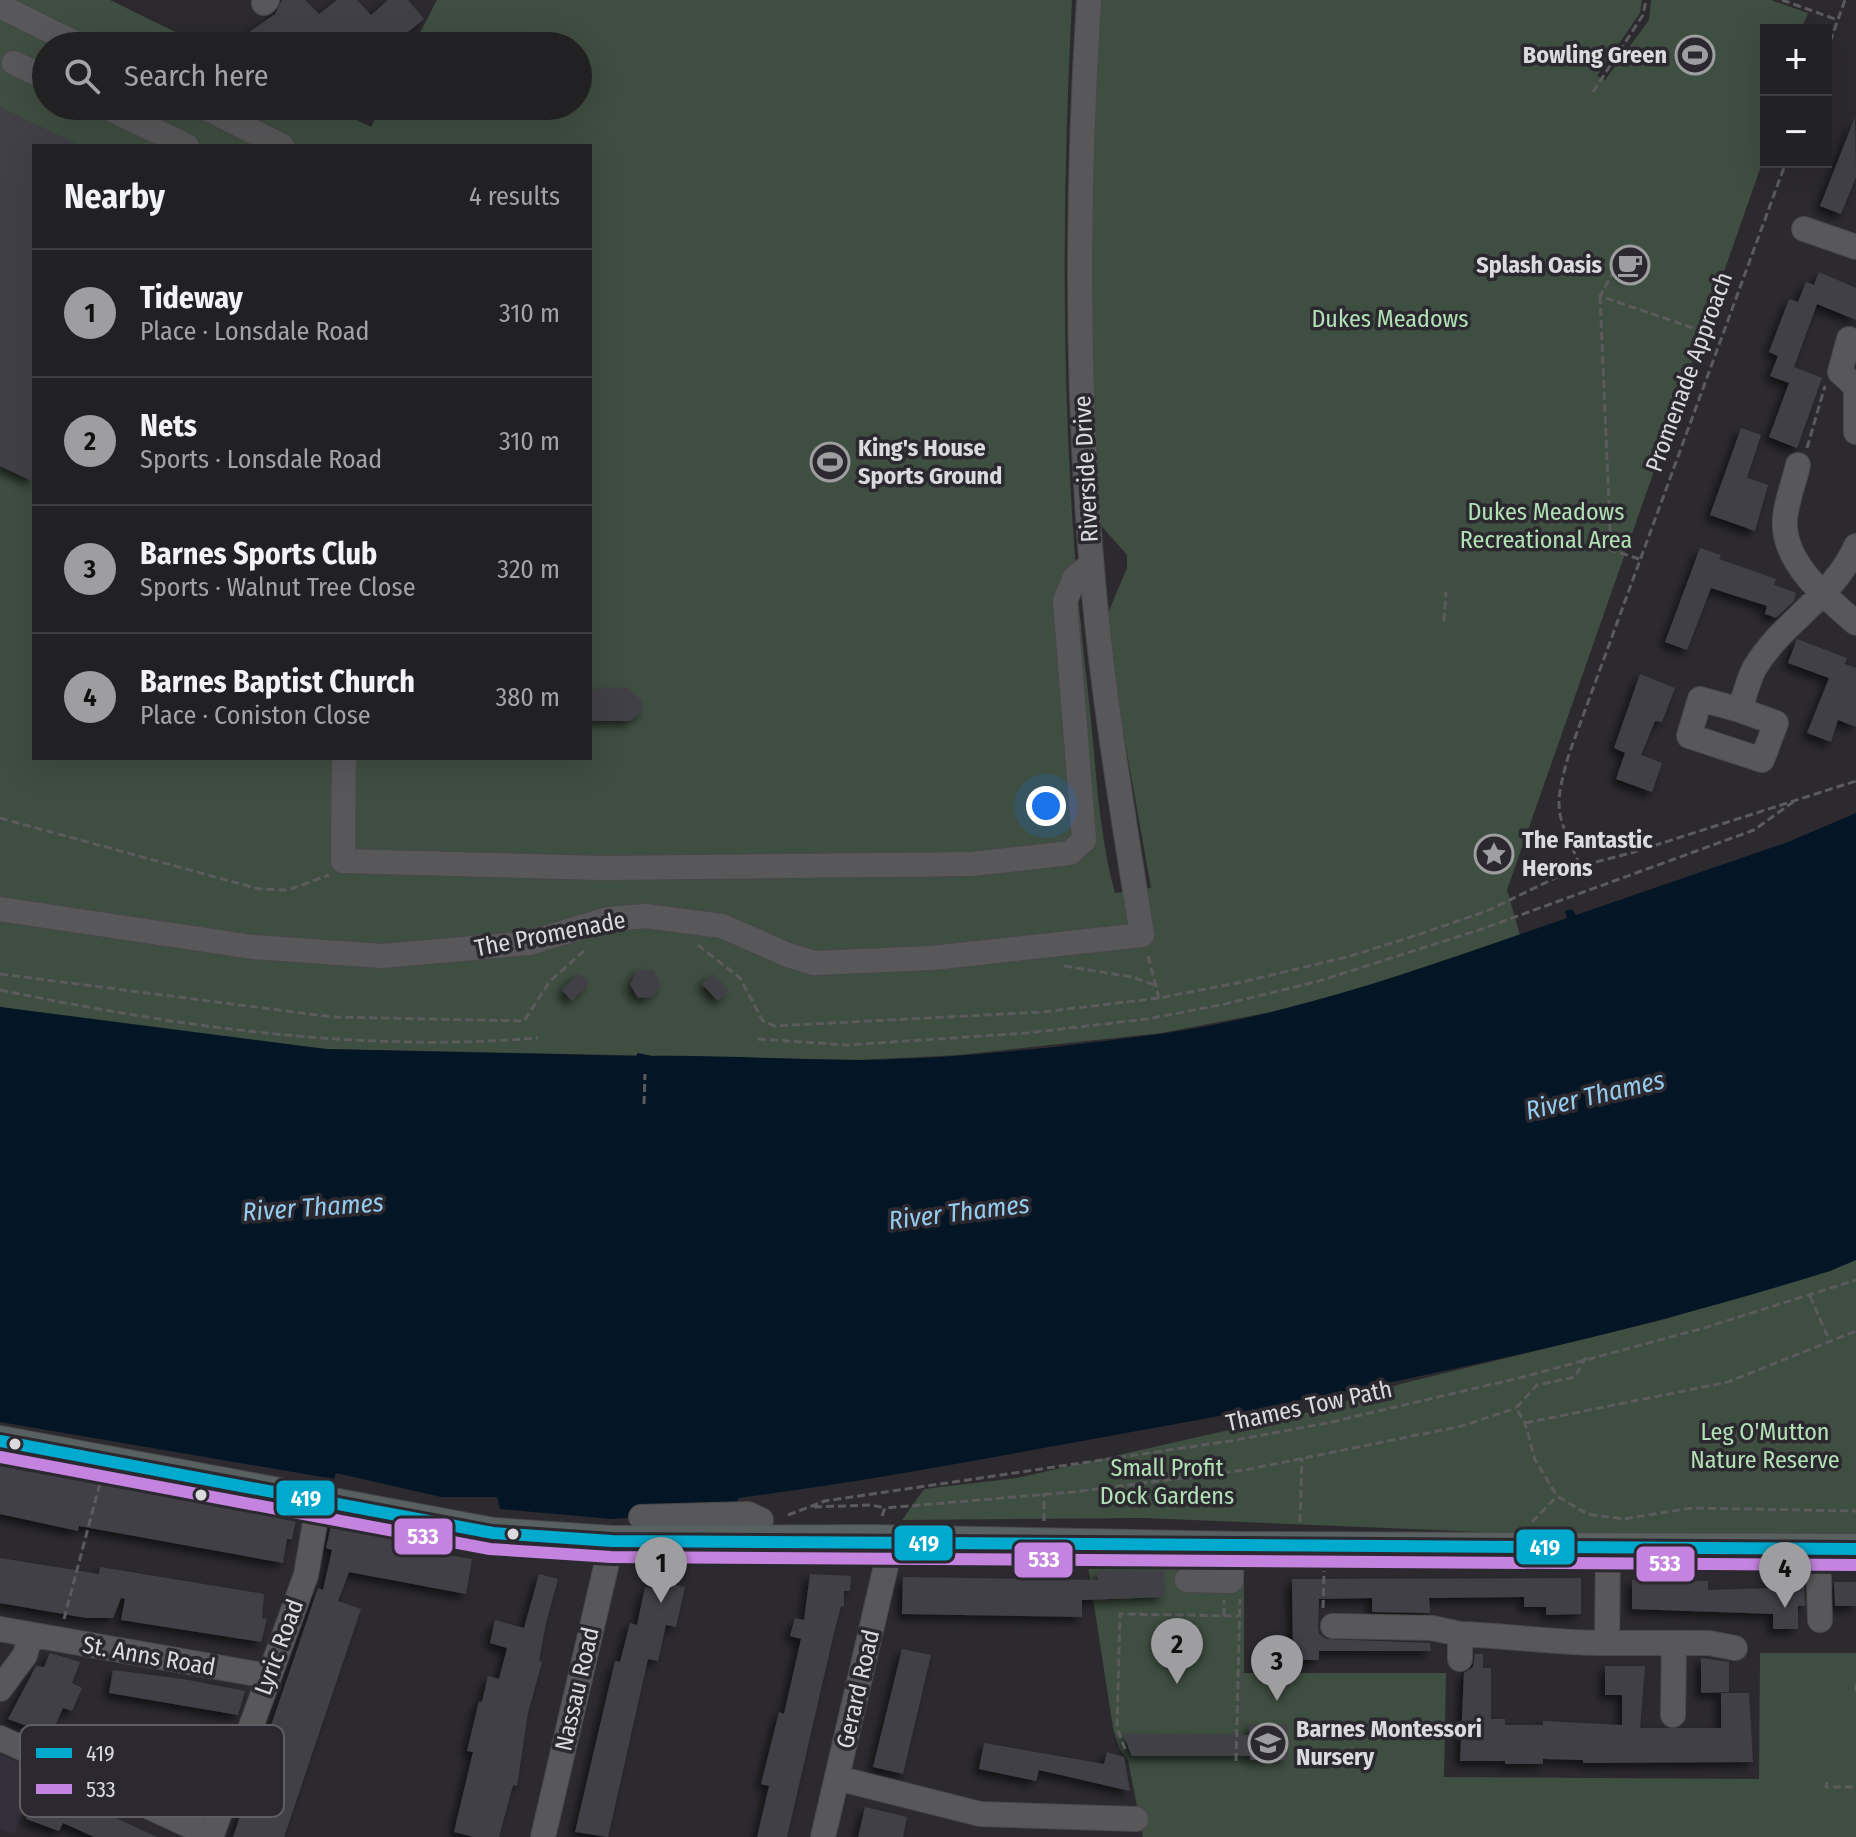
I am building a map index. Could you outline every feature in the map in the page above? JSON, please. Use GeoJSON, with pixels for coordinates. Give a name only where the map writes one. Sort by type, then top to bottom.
{"type":"FeatureCollection","features":[{"type":"Feature","properties":{"kind":"main road"},"geometry":{"type":"LineString","coordinates":[[0,1441],[493,1533],[612,1541],[883,1540],[1232,1547],[1856,1549]]}},
{"type":"Feature","properties":{"kind":"street","name":"Riverside Drive"},"geometry":{"type":"LineString","coordinates":[[1089,0],[1080,131],[1082,421],[1091,565],[1117,772],[1142,935]]}},
{"type":"Feature","properties":{"kind":"street"},"geometry":{"type":"LineString","coordinates":[[0,6],[53,32]]}},
{"type":"Feature","properties":{"kind":"street"},"geometry":{"type":"LineString","coordinates":[[14,63],[32,71]]}},
{"type":"Feature","properties":{"kind":"street"},"geometry":{"type":"LineString","coordinates":[[133,120],[183,144]]}},
{"type":"Feature","properties":{"kind":"street"},"geometry":{"type":"LineString","coordinates":[[230,120],[278,144]]}},
{"type":"Feature","properties":{"kind":"street"},"geometry":{"type":"LineString","coordinates":[[1804,229],[1856,247]]}},
{"type":"Feature","properties":{"kind":"street"},"geometry":{"type":"LineString","coordinates":[[1849,339],[1856,432]]}},
{"type":"Feature","properties":{"kind":"street"},"geometry":{"type":"LineString","coordinates":[[1798,465],[1784,526],[1791,552],[1824,595],[1856,623]]}},
{"type":"Feature","properties":{"kind":"street"},"geometry":{"type":"LineString","coordinates":[[1740,710],[1754,670],[1776,641],[1824,595],[1849,563],[1856,546]]}},
{"type":"Feature","properties":{"kind":"street"},"geometry":{"type":"LineString","coordinates":[[344,760],[343,861],[603,868],[941,865],[1070,853],[1084,840],[1065,601],[1075,577],[1091,565]]}},
{"type":"Feature","properties":{"kind":"street","name":"The Promenade"},"geometry":{"type":"LineString","coordinates":[[0,909],[253,947],[382,956],[529,943],[608,919],[646,916],[722,926],[814,963],[932,958],[1142,935]]}},
{"type":"Feature","properties":{"kind":"street","name":"Lyric Road"},"geometry":{"type":"LineString","coordinates":[[251,1725],[306,1575],[319,1500]]}},
{"type":"Feature","properties":{"kind":"street"},"geometry":{"type":"LineString","coordinates":[[641,1517],[748,1514],[770,1519]]}},
{"type":"Feature","properties":{"kind":"street","name":"Gerard Road"},"geometry":{"type":"LineString","coordinates":[[823,1837],[883,1540]]}},
{"type":"Feature","properties":{"kind":"street","name":"Nassau Road"},"geometry":{"type":"LineString","coordinates":[[543,1837],[612,1541]]}},
{"type":"Feature","properties":{"kind":"street"},"geometry":{"type":"LineString","coordinates":[[1187,1580],[1231,1581],[1232,1547]]}},
{"type":"Feature","properties":{"kind":"street"},"geometry":{"type":"LineString","coordinates":[[1607,1643],[1608,1549]]}},
{"type":"Feature","properties":{"kind":"street"},"geometry":{"type":"LineString","coordinates":[[1818,1549],[1820,1620]]}},
{"type":"Feature","properties":{"kind":"street"},"geometry":{"type":"LineString","coordinates":[[1333,1626],[1432,1628],[1460,1634],[1523,1636],[1556,1643],[1735,1648]]}},
{"type":"Feature","properties":{"kind":"street","name":"St. Anns Road"},"geometry":{"type":"LineString","coordinates":[[0,1629],[30,1637],[268,1676]]}},
{"type":"Feature","properties":{"kind":"street"},"geometry":{"type":"LineString","coordinates":[[1460,1634],[1460,1659]]}},
{"type":"Feature","properties":{"kind":"street"},"geometry":{"type":"LineString","coordinates":[[0,1689],[25,1655],[30,1637]]}},
{"type":"Feature","properties":{"kind":"street"},"geometry":{"type":"LineString","coordinates":[[1673,1715],[1674,1644]]}},
{"type":"Feature","properties":{"kind":"street"},"geometry":{"type":"LineString","coordinates":[[0,1738],[20,1747]]}},
{"type":"Feature","properties":{"kind":"street"},"geometry":{"type":"LineString","coordinates":[[837,1778],[980,1814],[1136,1819]]}},
{"type":"Feature","properties":{"kind":"street"},"geometry":{"type":"LineString","coordinates":[[169,1817],[212,1837]]}},
{"type":"Feature","properties":{"kind":"street","name":"Lyric Road"},"geometry":{"type":"LineString","coordinates":[[212,1837],[219,1817]]}},
{"type":"Feature","properties":{"kind":"path"},"geometry":{"type":"LineString","coordinates":[[1593,92],[1643,15],[1646,0]]}},
{"type":"Feature","properties":{"kind":"path"},"geometry":{"type":"LineString","coordinates":[[1782,0],[1838,20]]}},
{"type":"Feature","properties":{"kind":"path"},"geometry":{"type":"LineString","coordinates":[[1832,36],[1845,0]]}},
{"type":"Feature","properties":{"kind":"path","name":"Promenade Approach"},"geometry":{"type":"LineString","coordinates":[[1580,866],[1564,831],[1556,800],[1639,559],[1784,168]]}},
{"type":"Feature","properties":{"kind":"path"},"geometry":{"type":"LineString","coordinates":[[1626,249],[1600,296],[1611,550],[1639,559]]}},
{"type":"Feature","properties":{"kind":"path"},"geometry":{"type":"LineString","coordinates":[[1600,296],[1719,337]]}},
{"type":"Feature","properties":{"kind":"path"},"geometry":{"type":"LineString","coordinates":[[1798,465],[1804,457],[1825,387],[1823,374],[1850,381]]}},
{"type":"Feature","properties":{"kind":"path"},"geometry":{"type":"LineString","coordinates":[[1444,621],[1446,592]]}},
{"type":"Feature","properties":{"kind":"path"},"geometry":{"type":"LineString","coordinates":[[696,944],[740,978],[763,1021],[775,1026],[931,1020],[1159,998],[1286,972],[1417,935],[1487,911],[1580,866],[1631,853],[1856,781]]}},
{"type":"Feature","properties":{"kind":"path"},"geometry":{"type":"LineString","coordinates":[[758,1039],[847,1045],[1000,1036],[1147,1019],[1225,1004],[1319,981],[1482,929],[1754,830],[1799,798]]}},
{"type":"Feature","properties":{"kind":"path"},"geometry":{"type":"LineString","coordinates":[[0,818],[259,889],[288,890],[330,874],[343,861]]}},
{"type":"Feature","properties":{"kind":"path"},"geometry":{"type":"LineString","coordinates":[[1142,935],[1159,998]]}},
{"type":"Feature","properties":{"kind":"path"},"geometry":{"type":"LineString","coordinates":[[0,974],[333,1017],[524,1021],[564,965],[587,949]]}},
{"type":"Feature","properties":{"kind":"path"},"geometry":{"type":"LineString","coordinates":[[1054,965],[1132,977],[1158,986]]}},
{"type":"Feature","properties":{"kind":"path"},"geometry":{"type":"LineString","coordinates":[[0,990],[105,1012],[308,1036],[431,1042],[538,1038]]}},
{"type":"Feature","properties":{"kind":"path"},"geometry":{"type":"LineString","coordinates":[[644,1104],[645,1074]]}},
{"type":"Feature","properties":{"kind":"path","name":"Thames Tow Path"},"geometry":{"type":"LineString","coordinates":[[770,1519],[825,1501],[1230,1441],[1327,1423],[1519,1378],[1586,1357],[1704,1328],[1856,1280]]}},
{"type":"Feature","properties":{"kind":"path"},"geometry":{"type":"LineString","coordinates":[[1810,1296],[1830,1342]]}},
{"type":"Feature","properties":{"kind":"path"},"geometry":{"type":"LineString","coordinates":[[1525,1423],[1728,1382],[1856,1331]]}},
{"type":"Feature","properties":{"kind":"path"},"geometry":{"type":"LineString","coordinates":[[809,1507],[871,1505],[885,1508],[1073,1492],[1245,1470],[1462,1426],[1516,1408],[1537,1385],[1575,1377],[1586,1357]]}},
{"type":"Feature","properties":{"kind":"path"},"geometry":{"type":"LineString","coordinates":[[1516,1408],[1525,1423],[1535,1460],[1557,1496],[1587,1514],[1623,1519],[1692,1508],[1856,1511]]}},
{"type":"Feature","properties":{"kind":"path"},"geometry":{"type":"LineString","coordinates":[[1302,1458],[1322,1626],[1333,1626]]}},
{"type":"Feature","properties":{"kind":"path"},"geometry":{"type":"LineString","coordinates":[[62,1641],[64,1618],[107,1460]]}},
{"type":"Feature","properties":{"kind":"path"},"geometry":{"type":"LineString","coordinates":[[1544,1509],[1557,1496]]}},
{"type":"Feature","properties":{"kind":"path"},"geometry":{"type":"LineString","coordinates":[[883,1540],[885,1508]]}},
{"type":"Feature","properties":{"kind":"path"},"geometry":{"type":"LineString","coordinates":[[1236,1761],[1240,1589]]}},
{"type":"Feature","properties":{"kind":"path"},"geometry":{"type":"LineString","coordinates":[[1224,1603],[1224,1616]]}},
{"type":"Feature","properties":{"kind":"path"},"geometry":{"type":"LineString","coordinates":[[1125,1749],[1117,1728],[1120,1614],[1240,1616]]}},
{"type":"Feature","properties":{"kind":"path"},"geometry":{"type":"LineString","coordinates":[[1856,1684],[1856,1691]]}},
{"type":"Feature","properties":{"kind":"path"},"geometry":{"type":"LineString","coordinates":[[1827,1782],[1826,1787],[1856,1787]]}},
{"type":"Feature","properties":{"kind":"shaded area"},"geometry":{"type":"Polygon","coordinates":[[[0,1755],[20,1763],[21,1817],[14,1834],[0,1830],[0,1755]]]}},
{"type":"Feature","properties":{"kind":"green space"},"geometry":{"type":"Polygon","coordinates":[[[0,0],[110,0],[175,32],[32,32],[32,120],[357,120],[371,127],[375,120],[592,120],[592,32],[420,32],[437,0],[1072,0],[1065,264],[1068,439],[1080,614],[1098,798],[1115,893],[1151,888],[1116,691],[1108,613],[1127,568],[1127,555],[1099,523],[1091,331],[1091,129],[1100,0],[1642,0],[1640,13],[1597,76],[1605,80],[1649,20],[1651,0],[1771,0],[1808,13],[1803,24],[1760,24],[1760,168],[1507,890],[1520,935],[1358,989],[1271,1012],[1161,1033],[959,1055],[860,1060],[326,1049],[153,1030],[0,1007],[0,0]]]}},
{"type":"Feature","properties":{"kind":"green space"},"geometry":{"type":"Polygon","coordinates":[[[1856,1260],[1856,1534],[1508,1533],[1143,1518],[902,1520],[924,1489],[1017,1478],[1309,1412],[1404,1383],[1666,1319],[1856,1260]]]}},
{"type":"Feature","properties":{"kind":"green space"},"geometry":{"type":"Polygon","coordinates":[[[1088,1566],[1244,1567],[1244,1673],[1446,1673],[1444,1777],[1759,1779],[1760,1653],[1856,1653],[1856,1837],[1143,1837],[1128,1760],[1119,1748],[1113,1728],[1088,1566]]]}},
{"type":"Feature","properties":{"kind":"water","name":"River Thames"},"geometry":{"type":"Polygon","coordinates":[[[1856,813],[1856,1260],[1830,1271],[1659,1320],[1486,1362],[1312,1398],[988,1458],[738,1498],[738,1510],[612,1519],[500,1509],[497,1497],[441,1497],[336,1473],[334,1479],[0,1422],[0,1007],[326,1049],[636,1056],[638,1053],[652,1056],[858,1060],[1047,1048],[1212,1025],[1315,1001],[1417,970],[1567,918],[1565,911],[1572,909],[1576,915],[1788,842],[1856,813]]]}},
{"type":"Feature","properties":{"kind":"building"},"geometry":{"type":"Polygon","coordinates":[[[282,0],[305,0],[319,14],[337,0],[357,0],[371,15],[388,0],[408,0],[424,19],[408,32],[249,32],[275,14],[282,0]]]}},
{"type":"Feature","properties":{"kind":"building"},"geometry":{"type":"Polygon","coordinates":[[[0,107],[76,144],[32,144],[32,481],[0,466],[0,107]]]}},
{"type":"Feature","properties":{"kind":"building"},"geometry":{"type":"Polygon","coordinates":[[[1855,117],[1856,177],[1841,214],[1820,206],[1855,117]]]}},
{"type":"Feature","properties":{"kind":"building","name":"Splash Oasis"},"geometry":{"type":"Polygon","coordinates":[[[1630,252],[1643,262],[1631,278],[1618,268],[1630,252]]]}},
{"type":"Feature","properties":{"kind":"building"},"geometry":{"type":"Polygon","coordinates":[[[1819,272],[1856,288],[1856,320],[1817,304],[1794,367],[1822,378],[1797,448],[1769,437],[1789,383],[1770,376],[1778,356],[1769,352],[1789,299],[1798,302],[1806,282],[1814,285],[1819,272]]]}},
{"type":"Feature","properties":{"kind":"building"},"geometry":{"type":"Polygon","coordinates":[[[1741,428],[1761,435],[1747,478],[1768,485],[1755,531],[1710,515],[1741,428]]]}},
{"type":"Feature","properties":{"kind":"building"},"geometry":{"type":"Polygon","coordinates":[[[1700,548],[1721,555],[1719,559],[1776,579],[1774,585],[1796,593],[1794,601],[1776,618],[1765,614],[1767,606],[1711,588],[1687,650],[1665,642],[1700,548]]]}},
{"type":"Feature","properties":{"kind":"building"},"geometry":{"type":"Polygon","coordinates":[[[1797,639],[1847,658],[1845,664],[1856,668],[1856,727],[1838,720],[1831,742],[1807,733],[1829,678],[1788,663],[1797,639]]]}},
{"type":"Feature","properties":{"kind":"building"},"geometry":{"type":"Polygon","coordinates":[[[1640,674],[1675,688],[1662,722],[1655,721],[1641,755],[1662,763],[1652,792],[1616,779],[1625,753],[1614,748],[1640,674]]]}},
{"type":"Feature","properties":{"kind":"building"},"geometry":{"type":"Polygon","coordinates":[[[628,688],[642,701],[642,711],[630,721],[592,721],[592,689],[628,688]]]}},
{"type":"Feature","properties":{"kind":"building"},"geometry":{"type":"Polygon","coordinates":[[[638,970],[654,970],[660,985],[652,997],[638,998],[630,984],[638,970]]]}},
{"type":"Feature","properties":{"kind":"building"},"geometry":{"type":"Polygon","coordinates":[[[579,973],[589,983],[572,1001],[562,990],[579,973]]]}},
{"type":"Feature","properties":{"kind":"building"},"geometry":{"type":"Polygon","coordinates":[[[713,974],[729,991],[718,1001],[702,984],[713,974]]]}},
{"type":"Feature","properties":{"kind":"building"},"geometry":{"type":"Polygon","coordinates":[[[0,1462],[63,1474],[102,1486],[103,1482],[297,1515],[292,1539],[287,1539],[283,1563],[79,1526],[78,1531],[0,1514],[0,1462]]]}},
{"type":"Feature","properties":{"kind":"building"},"geometry":{"type":"Polygon","coordinates":[[[332,1521],[402,1534],[401,1539],[411,1541],[410,1549],[472,1559],[466,1594],[349,1572],[338,1601],[361,1609],[284,1837],[233,1837],[240,1817],[284,1817],[284,1725],[271,1725],[318,1588],[323,1590],[332,1550],[326,1548],[332,1521]]]}},
{"type":"Feature","properties":{"kind":"building"},"geometry":{"type":"Polygon","coordinates":[[[0,1558],[99,1574],[100,1567],[264,1594],[262,1618],[267,1619],[261,1642],[121,1620],[125,1599],[121,1598],[113,1618],[86,1618],[0,1603],[0,1558]]]}},
{"type":"Feature","properties":{"kind":"building"},"geometry":{"type":"Polygon","coordinates":[[[1097,1571],[1164,1571],[1164,1597],[1082,1600],[1082,1617],[902,1614],[903,1577],[1098,1580],[1097,1571]]]}},
{"type":"Feature","properties":{"kind":"building"},"geometry":{"type":"Polygon","coordinates":[[[539,1574],[558,1579],[546,1623],[539,1661],[542,1662],[528,1713],[517,1786],[513,1785],[499,1837],[474,1837],[454,1832],[473,1752],[467,1751],[479,1701],[482,1702],[488,1676],[499,1679],[507,1648],[490,1643],[495,1620],[524,1628],[539,1574]]]}},
{"type":"Feature","properties":{"kind":"building"},"geometry":{"type":"Polygon","coordinates":[[[810,1574],[851,1576],[850,1591],[844,1591],[844,1607],[841,1606],[833,1637],[787,1837],[757,1837],[769,1786],[761,1784],[779,1712],[784,1714],[801,1639],[790,1636],[795,1618],[804,1620],[810,1574]]]}},
{"type":"Feature","properties":{"kind":"building"},"geometry":{"type":"Polygon","coordinates":[[[1581,1578],[1581,1614],[1546,1615],[1546,1607],[1524,1607],[1524,1597],[1429,1598],[1430,1613],[1372,1612],[1372,1598],[1319,1599],[1319,1634],[1326,1639],[1430,1643],[1431,1651],[1319,1651],[1319,1660],[1293,1660],[1292,1579],[1581,1578]]]}},
{"type":"Feature","properties":{"kind":"building"},"geometry":{"type":"Polygon","coordinates":[[[654,1580],[685,1587],[676,1627],[666,1625],[658,1661],[648,1659],[608,1837],[575,1832],[615,1661],[620,1662],[630,1623],[637,1625],[645,1587],[652,1588],[654,1580]]]}},
{"type":"Feature","properties":{"kind":"building"},"geometry":{"type":"Polygon","coordinates":[[[1632,1580],[1708,1581],[1708,1590],[1804,1587],[1805,1606],[1798,1606],[1798,1629],[1773,1629],[1773,1614],[1632,1609],[1632,1580]]]}},
{"type":"Feature","properties":{"kind":"building"},"geometry":{"type":"Polygon","coordinates":[[[1834,1582],[1856,1582],[1856,1606],[1835,1606],[1834,1582]]]}},
{"type":"Feature","properties":{"kind":"building"},"geometry":{"type":"Polygon","coordinates":[[[902,1649],[931,1655],[903,1774],[873,1767],[902,1649]]]}},
{"type":"Feature","properties":{"kind":"building"},"geometry":{"type":"Polygon","coordinates":[[[50,1653],[80,1662],[72,1683],[82,1688],[72,1711],[63,1708],[55,1725],[24,1725],[8,1719],[36,1666],[44,1667],[50,1653]]]}},
{"type":"Feature","properties":{"kind":"building"},"geometry":{"type":"Polygon","coordinates":[[[1475,1654],[1483,1654],[1483,1668],[1491,1668],[1491,1719],[1505,1719],[1505,1725],[1543,1725],[1543,1721],[1622,1725],[1622,1695],[1605,1695],[1605,1666],[1645,1666],[1640,1728],[1721,1728],[1721,1693],[1749,1693],[1753,1762],[1583,1763],[1583,1760],[1543,1759],[1543,1764],[1505,1764],[1505,1761],[1460,1761],[1464,1673],[1473,1667],[1475,1654]]]}},
{"type":"Feature","properties":{"kind":"building"},"geometry":{"type":"Polygon","coordinates":[[[1701,1658],[1729,1662],[1729,1692],[1701,1693],[1701,1658]]]}},
{"type":"Feature","properties":{"kind":"building"},"geometry":{"type":"Polygon","coordinates":[[[113,1670],[245,1691],[238,1715],[109,1693],[113,1670]]]}},
{"type":"Feature","properties":{"kind":"building"},"geometry":{"type":"Polygon","coordinates":[[[1249,1724],[1287,1724],[1287,1760],[1250,1760],[1250,1756],[1132,1756],[1123,1734],[1249,1735],[1249,1724]]]}},
{"type":"Feature","properties":{"kind":"building"},"geometry":{"type":"Polygon","coordinates":[[[984,1743],[1104,1764],[1107,1752],[1124,1757],[1130,1791],[1039,1770],[1036,1781],[979,1769],[984,1743]]]}},
{"type":"Feature","properties":{"kind":"building"},"geometry":{"type":"Polygon","coordinates":[[[865,1807],[907,1817],[903,1837],[858,1837],[865,1807]]]}},
{"type":"Feature","properties":{"kind":"building"},"geometry":{"type":"Polygon","coordinates":[[[114,1817],[157,1837],[94,1837],[63,1823],[59,1831],[26,1819],[114,1817]]]}},
{"type":"Feature","properties":{"kind":"transit line","name":"419"},"geometry":{"type":"LineString","coordinates":[[0,1441],[493,1533],[612,1541],[1856,1549]]}},
{"type":"Feature","properties":{"kind":"transit line","name":"533"},"geometry":{"type":"LineString","coordinates":[[0,1457],[490,1549],[611,1557],[1856,1565]]}},
{"type":"Feature","properties":{"kind":"place","name":"Bowling Green"},"geometry":{"type":"Point","coordinates":[1695,55]}},
{"type":"Feature","properties":{"kind":"place","name":"Splash Oasis"},"geometry":{"type":"Point","coordinates":[1630,265]}},
{"type":"Feature","properties":{"kind":"place","name":"King's House Sports Ground"},"geometry":{"type":"Point","coordinates":[830,462]}},
{"type":"Feature","properties":{"kind":"place","name":"The Fantastic Herons"},"geometry":{"type":"Point","coordinates":[1494,854]}},
{"type":"Feature","properties":{"kind":"place","name":"Tideway"},"geometry":{"type":"Point","coordinates":[661,1603]}},
{"type":"Feature","properties":{"kind":"place","name":"Barnes Baptist Church"},"geometry":{"type":"Point","coordinates":[1785,1608]}},
{"type":"Feature","properties":{"kind":"place","name":"Nets"},"geometry":{"type":"Point","coordinates":[1177,1684]}},
{"type":"Feature","properties":{"kind":"place","name":"Barnes Sports Club"},"geometry":{"type":"Point","coordinates":[1277,1701]}},
{"type":"Feature","properties":{"kind":"place","name":"Barnes Montessori Nursery"},"geometry":{"type":"Point","coordinates":[1268,1743]}},
{"type":"Feature","properties":{"kind":"park label","name":"Dukes Meadows"},"geometry":{"type":"Point","coordinates":[1390,319]}},
{"type":"Feature","properties":{"kind":"park label","name":"Dukes Meadows Recreational Area"},"geometry":{"type":"Point","coordinates":[1546,526]}},
{"type":"Feature","properties":{"kind":"park label","name":"Leg O'Mutton Nature Reserve"},"geometry":{"type":"Point","coordinates":[1765,1446]}},
{"type":"Feature","properties":{"kind":"park label","name":"Small Profit Dock Gardens"},"geometry":{"type":"Point","coordinates":[1167,1482]}}]}
